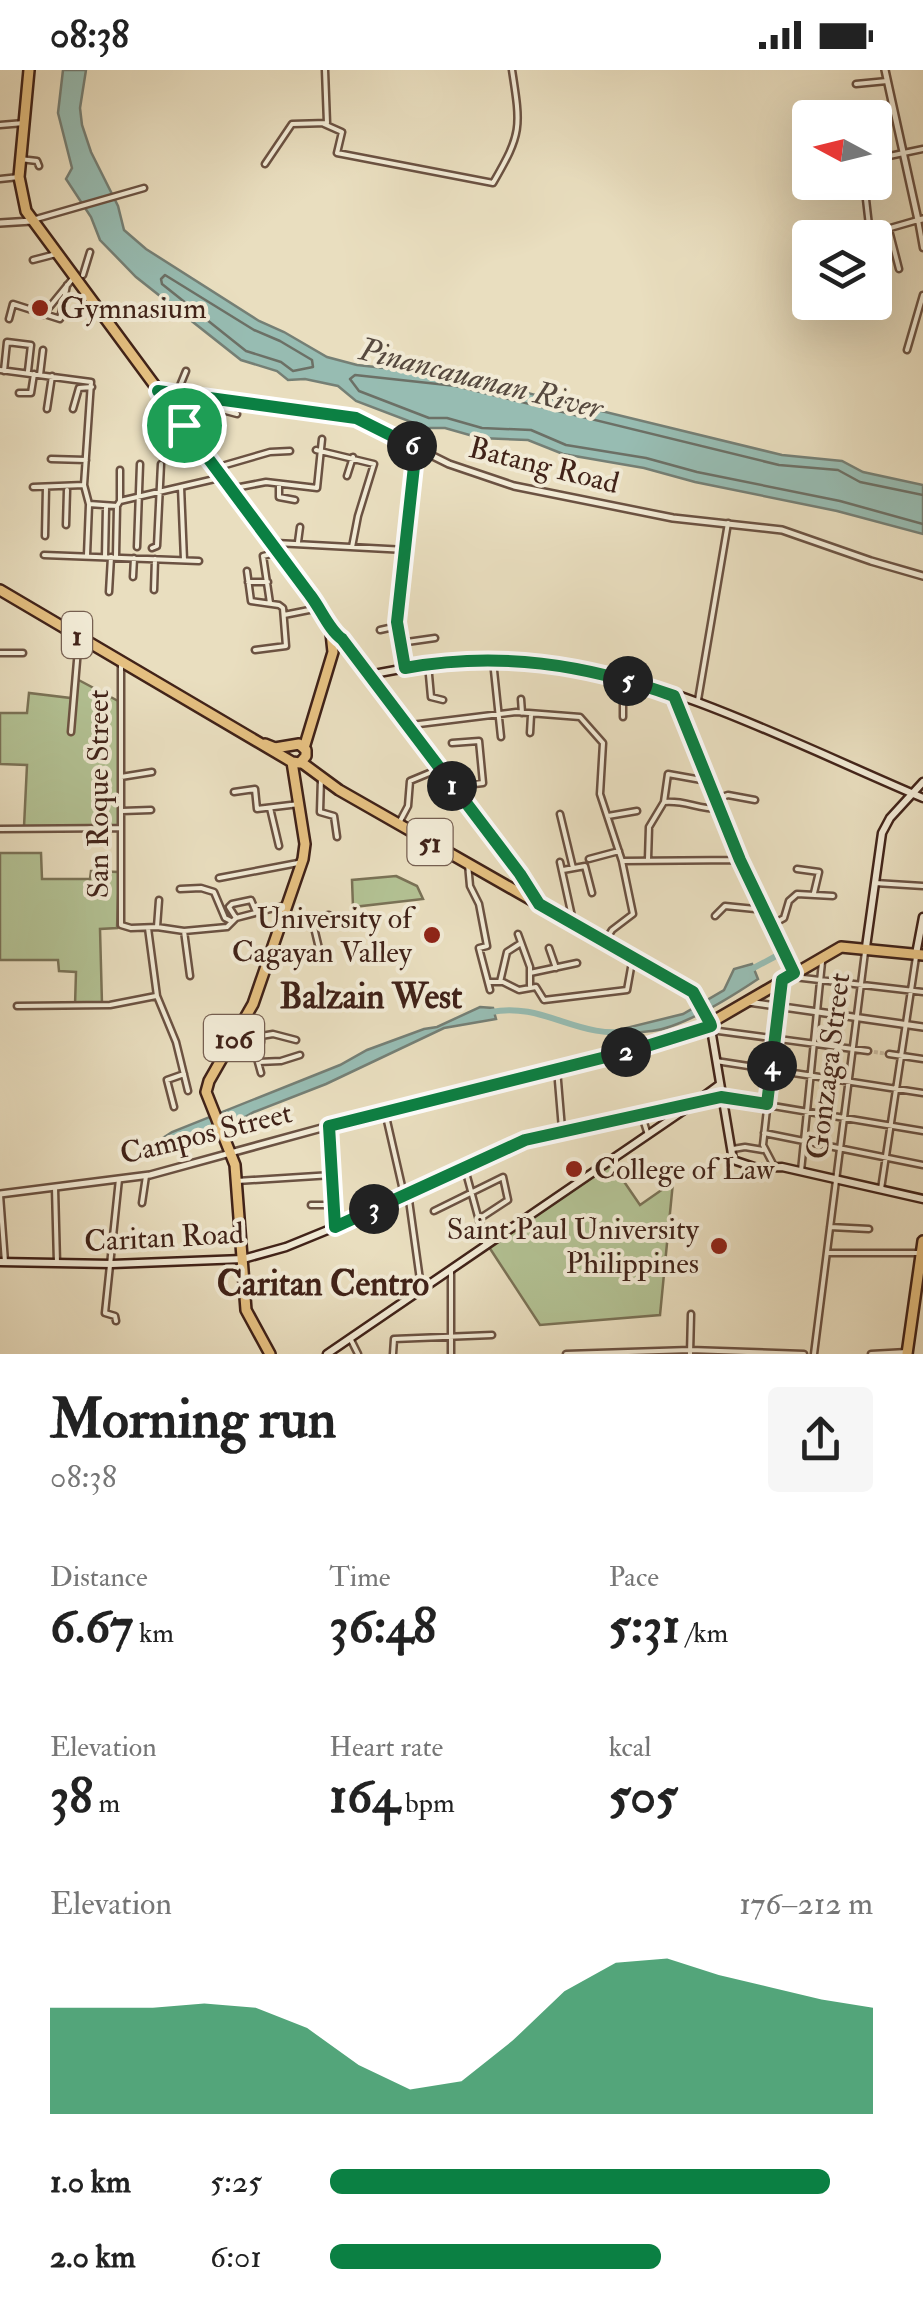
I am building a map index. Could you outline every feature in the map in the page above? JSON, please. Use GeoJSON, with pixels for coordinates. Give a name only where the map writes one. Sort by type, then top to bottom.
{"type":"FeatureCollection","features":[{"type":"Feature","properties":{"kind":"main road"},"geometry":{"type":"LineString","coordinates":[[29,70],[19,177],[21,200],[32,221],[320,608],[333,634],[333,652],[302,760]]}},
{"type":"Feature","properties":{"kind":"main road","name":"1"},"geometry":{"type":"LineString","coordinates":[[0,590],[264,744],[302,760]]}},
{"type":"Feature","properties":{"kind":"main road"},"geometry":{"type":"LineString","coordinates":[[333,634],[342,639],[520,874],[538,905]]}},
{"type":"Feature","properties":{"kind":"main road"},"geometry":{"type":"LineString","coordinates":[[369,675],[428,664],[548,662],[624,688],[698,704],[923,798]]}},
{"type":"Feature","properties":{"kind":"main road","name":"106"},"geometry":{"type":"LineString","coordinates":[[270,1354],[246,1310],[236,1180],[230,1152],[206,1092],[257,995],[302,863],[305,844],[296,777],[302,760]]}},
{"type":"Feature","properties":{"kind":"main road","name":"51"},"geometry":{"type":"LineString","coordinates":[[302,760],[337,789],[697,997]]}},
{"type":"Feature","properties":{"kind":"main road","name":"Gonzaga Street"},"geometry":{"type":"LineString","coordinates":[[866,947],[884,827],[923,782]]}},
{"type":"Feature","properties":{"kind":"main road","name":"51"},"geometry":{"type":"LineString","coordinates":[[538,905],[697,997]]}},
{"type":"Feature","properties":{"kind":"main road"},"geometry":{"type":"LineString","coordinates":[[710,1023],[844,946],[920,955],[923,916]]}},
{"type":"Feature","properties":{"kind":"main road"},"geometry":{"type":"LineString","coordinates":[[697,997],[710,1023],[735,1162],[837,1178],[923,1199]]}},
{"type":"Feature","properties":{"kind":"main road"},"geometry":{"type":"LineString","coordinates":[[327,1354],[719,1085]]}},
{"type":"Feature","properties":{"kind":"main road","name":"Caritan Road"},"geometry":{"type":"LineString","coordinates":[[2,1262],[112,1264],[243,1259],[335,1227],[525,1140],[721,1097]]}},
{"type":"Feature","properties":{"kind":"main road"},"geometry":{"type":"LineString","coordinates":[[907,1353],[922,1247]]}},
{"type":"Feature","properties":{"kind":"street"},"geometry":{"type":"LineString","coordinates":[[324,124],[329,117],[325,70]]}},
{"type":"Feature","properties":{"kind":"street"},"geometry":{"type":"LineString","coordinates":[[265,164],[292,124],[324,124],[342,132],[337,154],[493,183],[515,144],[519,114],[512,70]]}},
{"type":"Feature","properties":{"kind":"street"},"geometry":{"type":"LineString","coordinates":[[885,70],[902,154],[921,220],[923,248]]}},
{"type":"Feature","properties":{"kind":"street"},"geometry":{"type":"LineString","coordinates":[[856,84],[886,81]]}},
{"type":"Feature","properties":{"kind":"street"},"geometry":{"type":"LineString","coordinates":[[0,125],[24,124]]}},
{"type":"Feature","properties":{"kind":"street"},"geometry":{"type":"LineString","coordinates":[[892,155],[923,149]]}},
{"type":"Feature","properties":{"kind":"street"},"geometry":{"type":"LineString","coordinates":[[20,159],[37,161],[39,166]]}},
{"type":"Feature","properties":{"kind":"street"},"geometry":{"type":"LineString","coordinates":[[0,179],[19,177]]}},
{"type":"Feature","properties":{"kind":"street"},"geometry":{"type":"LineString","coordinates":[[0,223],[32,221],[144,188]]}},
{"type":"Feature","properties":{"kind":"street"},"geometry":{"type":"LineString","coordinates":[[892,229],[921,220]]}},
{"type":"Feature","properties":{"kind":"street"},"geometry":{"type":"LineString","coordinates":[[892,242],[899,269]]}},
{"type":"Feature","properties":{"kind":"street"},"geometry":{"type":"LineString","coordinates":[[9,319],[13,304],[57,319],[62,317],[90,252]]}},
{"type":"Feature","properties":{"kind":"street"},"geometry":{"type":"LineString","coordinates":[[33,260],[56,254]]}},
{"type":"Feature","properties":{"kind":"street"},"geometry":{"type":"LineString","coordinates":[[44,315],[77,280]]}},
{"type":"Feature","properties":{"kind":"street"},"geometry":{"type":"LineString","coordinates":[[907,350],[923,295]]}},
{"type":"Feature","properties":{"kind":"street"},"geometry":{"type":"LineString","coordinates":[[34,374],[31,344],[7,342],[2,371],[88,380],[92,387],[84,485],[89,504],[87,555]]}},
{"type":"Feature","properties":{"kind":"street"},"geometry":{"type":"LineString","coordinates":[[19,393],[31,393],[43,350]]}},
{"type":"Feature","properties":{"kind":"street"},"geometry":{"type":"LineString","coordinates":[[177,394],[186,371]]}},
{"type":"Feature","properties":{"kind":"street"},"geometry":{"type":"LineString","coordinates":[[47,409],[52,376]]}},
{"type":"Feature","properties":{"kind":"street"},"geometry":{"type":"LineString","coordinates":[[73,408],[79,388],[92,387]]}},
{"type":"Feature","properties":{"kind":"street","name":"Batang Road"},"geometry":{"type":"LineString","coordinates":[[158,391],[356,418],[464,470],[514,486],[662,516],[801,534],[871,562],[923,576]]}},
{"type":"Feature","properties":{"kind":"street"},"geometry":{"type":"LineString","coordinates":[[223,400],[223,410],[238,414]]}},
{"type":"Feature","properties":{"kind":"street"},"geometry":{"type":"LineString","coordinates":[[187,430],[213,432]]}},
{"type":"Feature","properties":{"kind":"street"},"geometry":{"type":"LineString","coordinates":[[231,489],[266,482],[316,488],[322,439]]}},
{"type":"Feature","properties":{"kind":"street"},"geometry":{"type":"LineString","coordinates":[[405,668],[398,626],[416,448]]}},
{"type":"Feature","properties":{"kind":"street"},"geometry":{"type":"LineString","coordinates":[[319,450],[353,456],[374,465],[368,489],[364,490],[352,547]]}},
{"type":"Feature","properties":{"kind":"street"},"geometry":{"type":"LineString","coordinates":[[89,504],[119,504],[181,487],[270,452],[290,451]]}},
{"type":"Feature","properties":{"kind":"street"},"geometry":{"type":"LineString","coordinates":[[347,476],[353,456]]}},
{"type":"Feature","properties":{"kind":"street"},"geometry":{"type":"LineString","coordinates":[[51,460],[86,460]]}},
{"type":"Feature","properties":{"kind":"street"},"geometry":{"type":"LineString","coordinates":[[137,547],[140,464]]}},
{"type":"Feature","properties":{"kind":"street"},"geometry":{"type":"LineString","coordinates":[[154,548],[161,464]]}},
{"type":"Feature","properties":{"kind":"street"},"geometry":{"type":"LineString","coordinates":[[109,592],[120,470]]}},
{"type":"Feature","properties":{"kind":"street"},"geometry":{"type":"LineString","coordinates":[[279,484],[278,497],[295,500]]}},
{"type":"Feature","properties":{"kind":"street"},"geometry":{"type":"LineString","coordinates":[[33,487],[84,485]]}},
{"type":"Feature","properties":{"kind":"street"},"geometry":{"type":"LineString","coordinates":[[45,536],[46,487]]}},
{"type":"Feature","properties":{"kind":"street"},"geometry":{"type":"LineString","coordinates":[[181,487],[184,560]]}},
{"type":"Feature","properties":{"kind":"street"},"geometry":{"type":"LineString","coordinates":[[66,525],[67,488]]}},
{"type":"Feature","properties":{"kind":"street"},"geometry":{"type":"LineString","coordinates":[[106,507],[111,557]]}},
{"type":"Feature","properties":{"kind":"street"},"geometry":{"type":"LineString","coordinates":[[698,704],[728,523]]}},
{"type":"Feature","properties":{"kind":"street"},"geometry":{"type":"LineString","coordinates":[[298,542],[300,527]]}},
{"type":"Feature","properties":{"kind":"street"},"geometry":{"type":"LineString","coordinates":[[270,604],[263,556],[276,548],[298,542],[406,550]]}},
{"type":"Feature","properties":{"kind":"street"},"geometry":{"type":"LineString","coordinates":[[44,555],[199,561]]}},
{"type":"Feature","properties":{"kind":"street"},"geometry":{"type":"LineString","coordinates":[[133,577],[134,558]]}},
{"type":"Feature","properties":{"kind":"street"},"geometry":{"type":"LineString","coordinates":[[154,590],[155,558]]}},
{"type":"Feature","properties":{"kind":"street"},"geometry":{"type":"LineString","coordinates":[[247,571],[251,602],[281,606],[284,615],[286,646],[254,650]]}},
{"type":"Feature","properties":{"kind":"street"},"geometry":{"type":"LineString","coordinates":[[248,582],[268,582]]}},
{"type":"Feature","properties":{"kind":"street"},"geometry":{"type":"LineString","coordinates":[[284,615],[320,608]]}},
{"type":"Feature","properties":{"kind":"street"},"geometry":{"type":"LineString","coordinates":[[380,630],[398,626]]}},
{"type":"Feature","properties":{"kind":"street"},"geometry":{"type":"LineString","coordinates":[[71,732],[79,636]]}},
{"type":"Feature","properties":{"kind":"street"},"geometry":{"type":"LineString","coordinates":[[400,643],[435,638]]}},
{"type":"Feature","properties":{"kind":"street"},"geometry":{"type":"LineString","coordinates":[[0,653],[22,653]]}},
{"type":"Feature","properties":{"kind":"street","name":"San Roque Street"},"geometry":{"type":"LineString","coordinates":[[121,660],[121,924],[184,931],[226,927],[256,912],[287,905]]}},
{"type":"Feature","properties":{"kind":"street"},"geometry":{"type":"LineString","coordinates":[[493,661],[501,737]]}},
{"type":"Feature","properties":{"kind":"street"},"geometry":{"type":"LineString","coordinates":[[428,664],[431,697],[442,700]]}},
{"type":"Feature","properties":{"kind":"street"},"geometry":{"type":"LineString","coordinates":[[622,718],[624,688]]}},
{"type":"Feature","properties":{"kind":"street"},"geometry":{"type":"LineString","coordinates":[[674,696],[740,860],[773,924],[788,977],[779,1007],[764,1133],[763,1150],[774,1167]]}},
{"type":"Feature","properties":{"kind":"street"},"geometry":{"type":"LineString","coordinates":[[522,699],[522,713]]}},
{"type":"Feature","properties":{"kind":"street"},"geometry":{"type":"LineString","coordinates":[[406,726],[498,714],[580,717],[603,743],[599,788],[622,861],[633,914],[612,930],[604,942]]}},
{"type":"Feature","properties":{"kind":"street"},"geometry":{"type":"LineString","coordinates":[[530,732],[531,715]]}},
{"type":"Feature","properties":{"kind":"street"},"geometry":{"type":"LineString","coordinates":[[452,743],[479,741],[483,783],[453,787]]}},
{"type":"Feature","properties":{"kind":"street"},"geometry":{"type":"LineString","coordinates":[[302,760],[320,812],[336,818],[338,837]]}},
{"type":"Feature","properties":{"kind":"street"},"geometry":{"type":"LineString","coordinates":[[399,823],[408,806],[410,781],[438,769]]}},
{"type":"Feature","properties":{"kind":"street"},"geometry":{"type":"LineString","coordinates":[[121,777],[152,772]]}},
{"type":"Feature","properties":{"kind":"street"},"geometry":{"type":"LineString","coordinates":[[648,859],[650,824],[664,802],[670,774],[709,781]]}},
{"type":"Feature","properties":{"kind":"street"},"geometry":{"type":"LineString","coordinates":[[234,792],[255,789],[257,809],[300,804]]}},
{"type":"Feature","properties":{"kind":"street"},"geometry":{"type":"LineString","coordinates":[[716,799],[728,796],[755,800]]}},
{"type":"Feature","properties":{"kind":"street"},"geometry":{"type":"LineString","coordinates":[[664,802],[679,800],[695,808],[720,809]]}},
{"type":"Feature","properties":{"kind":"street"},"geometry":{"type":"LineString","coordinates":[[270,808],[279,846]]}},
{"type":"Feature","properties":{"kind":"street"},"geometry":{"type":"LineString","coordinates":[[122,811],[151,810]]}},
{"type":"Feature","properties":{"kind":"street"},"geometry":{"type":"LineString","coordinates":[[608,816],[637,810]]}},
{"type":"Feature","properties":{"kind":"street"},"geometry":{"type":"LineString","coordinates":[[560,814],[573,868]]}},
{"type":"Feature","properties":{"kind":"street"},"geometry":{"type":"LineString","coordinates":[[0,829],[122,828]]}},
{"type":"Feature","properties":{"kind":"street"},"geometry":{"type":"LineString","coordinates":[[588,860],[619,851]]}},
{"type":"Feature","properties":{"kind":"street"},"geometry":{"type":"LineString","coordinates":[[622,861],[740,860]]}},
{"type":"Feature","properties":{"kind":"street"},"geometry":{"type":"LineString","coordinates":[[560,862],[573,924]]}},
{"type":"Feature","properties":{"kind":"street"},"geometry":{"type":"LineString","coordinates":[[219,878],[302,863]]}},
{"type":"Feature","properties":{"kind":"street"},"geometry":{"type":"LineString","coordinates":[[468,864],[470,886],[479,904],[488,946],[479,948],[490,990]]}},
{"type":"Feature","properties":{"kind":"street"},"geometry":{"type":"LineString","coordinates":[[562,871],[586,866],[592,893]]}},
{"type":"Feature","properties":{"kind":"street"},"geometry":{"type":"LineString","coordinates":[[797,869],[819,872],[814,893]]}},
{"type":"Feature","properties":{"kind":"street"},"geometry":{"type":"LineString","coordinates":[[875,883],[923,886]]}},
{"type":"Feature","properties":{"kind":"street"},"geometry":{"type":"LineString","coordinates":[[180,889],[210,890],[217,895],[225,918],[234,920]]}},
{"type":"Feature","properties":{"kind":"street"},"geometry":{"type":"LineString","coordinates":[[773,924],[784,918],[789,901],[797,894],[833,896]]}},
{"type":"Feature","properties":{"kind":"street"},"geometry":{"type":"LineString","coordinates":[[157,927],[159,900]]}},
{"type":"Feature","properties":{"kind":"street"},"geometry":{"type":"LineString","coordinates":[[229,908],[236,902],[251,900],[256,912]]}},
{"type":"Feature","properties":{"kind":"street"},"geometry":{"type":"LineString","coordinates":[[715,916],[726,906],[754,909],[762,904]]}},
{"type":"Feature","properties":{"kind":"street"},"geometry":{"type":"LineString","coordinates":[[221,906],[229,908]]}},
{"type":"Feature","properties":{"kind":"street"},"geometry":{"type":"LineString","coordinates":[[229,908],[234,920]]}},
{"type":"Feature","properties":{"kind":"street"},"geometry":{"type":"LineString","coordinates":[[280,926],[328,915]]}},
{"type":"Feature","properties":{"kind":"street"},"geometry":{"type":"LineString","coordinates":[[312,919],[322,961]]}},
{"type":"Feature","properties":{"kind":"street"},"geometry":{"type":"LineString","coordinates":[[148,928],[157,996],[176,1042],[188,1091]]}},
{"type":"Feature","properties":{"kind":"street"},"geometry":{"type":"LineString","coordinates":[[184,931],[190,976]]}},
{"type":"Feature","properties":{"kind":"street"},"geometry":{"type":"LineString","coordinates":[[518,934],[530,986]]}},
{"type":"Feature","properties":{"kind":"street"},"geometry":{"type":"LineString","coordinates":[[500,982],[507,952],[521,942]]}},
{"type":"Feature","properties":{"kind":"street","name":"Gonzaga Street"},"geometry":{"type":"LineString","coordinates":[[814,1354],[866,947]]}},
{"type":"Feature","properties":{"kind":"street"},"geometry":{"type":"LineString","coordinates":[[549,948],[556,968]]}},
{"type":"Feature","properties":{"kind":"street"},"geometry":{"type":"LineString","coordinates":[[881,1189],[910,990],[920,955]]}},
{"type":"Feature","properties":{"kind":"street"},"geometry":{"type":"LineString","coordinates":[[801,1171],[822,956]]}},
{"type":"Feature","properties":{"kind":"street"},"geometry":{"type":"LineString","coordinates":[[488,982],[519,990],[539,988],[544,1000],[628,990],[632,962]]}},
{"type":"Feature","properties":{"kind":"street"},"geometry":{"type":"LineString","coordinates":[[530,973],[577,963]]}},
{"type":"Feature","properties":{"kind":"street"},"geometry":{"type":"LineString","coordinates":[[788,977],[923,992]]}},
{"type":"Feature","properties":{"kind":"street"},"geometry":{"type":"LineString","coordinates":[[17,1006],[110,1006],[157,996]]}},
{"type":"Feature","properties":{"kind":"street"},"geometry":{"type":"LineString","coordinates":[[743,1002],[923,1027]]}},
{"type":"Feature","properties":{"kind":"street"},"geometry":{"type":"LineString","coordinates":[[710,1023],[775,1039],[868,1051]]}},
{"type":"Feature","properties":{"kind":"street","name":"Campos Street"},"geometry":{"type":"LineString","coordinates":[[0,1194],[146,1176],[557,1069],[710,1023]]}},
{"type":"Feature","properties":{"kind":"street"},"geometry":{"type":"LineString","coordinates":[[238,1033],[241,1046],[260,1042],[267,1034],[296,1040]]}},
{"type":"Feature","properties":{"kind":"street"},"geometry":{"type":"LineString","coordinates":[[252,1044],[261,1072]]}},
{"type":"Feature","properties":{"kind":"street"},"geometry":{"type":"LineString","coordinates":[[889,1054],[923,1059]]}},
{"type":"Feature","properties":{"kind":"street"},"geometry":{"type":"LineString","coordinates":[[258,1062],[300,1055]]}},
{"type":"Feature","properties":{"kind":"street"},"geometry":{"type":"LineString","coordinates":[[716,1062],[923,1094]]}},
{"type":"Feature","properties":{"kind":"street"},"geometry":{"type":"LineString","coordinates":[[557,1069],[562,1131]]}},
{"type":"Feature","properties":{"kind":"street"},"geometry":{"type":"LineString","coordinates":[[174,1108],[167,1080],[184,1074]]}},
{"type":"Feature","properties":{"kind":"street"},"geometry":{"type":"LineString","coordinates":[[721,1097],[923,1131]]}},
{"type":"Feature","properties":{"kind":"street"},"geometry":{"type":"LineString","coordinates":[[386,1112],[406,1194],[421,1291]]}},
{"type":"Feature","properties":{"kind":"street"},"geometry":{"type":"LineString","coordinates":[[642,1114],[648,1135]]}},
{"type":"Feature","properties":{"kind":"street"},"geometry":{"type":"LineString","coordinates":[[329,1126],[335,1227]]}},
{"type":"Feature","properties":{"kind":"street"},"geometry":{"type":"LineString","coordinates":[[764,1133],[923,1165]]}},
{"type":"Feature","properties":{"kind":"street"},"geometry":{"type":"LineString","coordinates":[[730,1150],[745,1146],[763,1150]]}},
{"type":"Feature","properties":{"kind":"street"},"geometry":{"type":"LineString","coordinates":[[465,1166],[486,1246]]}},
{"type":"Feature","properties":{"kind":"street"},"geometry":{"type":"LineString","coordinates":[[236,1180],[332,1175]]}},
{"type":"Feature","properties":{"kind":"street"},"geometry":{"type":"LineString","coordinates":[[142,1203],[146,1176]]}},
{"type":"Feature","properties":{"kind":"street"},"geometry":{"type":"LineString","coordinates":[[434,1211],[504,1177],[508,1200],[479,1219]]}},
{"type":"Feature","properties":{"kind":"street"},"geometry":{"type":"LineString","coordinates":[[116,1321],[105,1313],[118,1179]]}},
{"type":"Feature","properties":{"kind":"street"},"geometry":{"type":"LineString","coordinates":[[55,1187],[57,1263]]}},
{"type":"Feature","properties":{"kind":"street"},"geometry":{"type":"LineString","coordinates":[[0,1194],[2,1262]]}},
{"type":"Feature","properties":{"kind":"street"},"geometry":{"type":"LineString","coordinates":[[311,1206],[332,1205]]}},
{"type":"Feature","properties":{"kind":"street"},"geometry":{"type":"LineString","coordinates":[[830,1227],[870,1229]]}},
{"type":"Feature","properties":{"kind":"street"},"geometry":{"type":"LineString","coordinates":[[827,1253],[922,1247]]}},
{"type":"Feature","properties":{"kind":"street"},"geometry":{"type":"LineString","coordinates":[[451,1270],[451,1354]]}},
{"type":"Feature","properties":{"kind":"street"},"geometry":{"type":"LineString","coordinates":[[442,1277],[452,1283]]}},
{"type":"Feature","properties":{"kind":"street"},"geometry":{"type":"LineString","coordinates":[[690,1352],[691,1314]]}},
{"type":"Feature","properties":{"kind":"street"},"geometry":{"type":"LineString","coordinates":[[393,1354],[392,1340],[492,1335]]}},
{"type":"Feature","properties":{"kind":"street"},"geometry":{"type":"LineString","coordinates":[[350,1338],[358,1354]]}},
{"type":"Feature","properties":{"kind":"street"},"geometry":{"type":"LineString","coordinates":[[870,1354],[907,1353]]}},
{"type":"Feature","properties":{"kind":"street"},"geometry":{"type":"LineString","coordinates":[[566,1354],[804,1354]]}},
{"type":"Feature","properties":{"kind":"green space"},"geometry":{"type":"Polygon","coordinates":[[[73,677],[118,701],[120,826],[24,827],[27,765],[0,764],[0,713],[27,713],[29,693],[71,698],[73,677]]]}},
{"type":"Feature","properties":{"kind":"green space"},"geometry":{"type":"Polygon","coordinates":[[[0,853],[41,853],[42,879],[90,879],[91,871],[119,872],[117,928],[100,929],[102,1004],[75,1006],[76,972],[59,971],[58,960],[0,960],[0,853]]]}},
{"type":"Feature","properties":{"kind":"green space"},"geometry":{"type":"Polygon","coordinates":[[[396,876],[417,886],[423,899],[353,907],[352,880],[396,876]]]}},
{"type":"Feature","properties":{"kind":"green space"},"geometry":{"type":"Polygon","coordinates":[[[612,1164],[640,1205],[673,1182],[660,1315],[540,1325],[489,1247],[612,1164]]]}},
{"type":"Feature","properties":{"kind":"water","name":"Pinancauanan River"},"geometry":{"type":"Polygon","coordinates":[[[63,70],[86,70],[80,108],[82,125],[118,206],[124,230],[146,249],[259,321],[327,357],[357,365],[458,376],[782,455],[842,461],[863,472],[923,485],[923,534],[644,468],[563,454],[528,440],[480,438],[445,428],[427,428],[356,401],[338,386],[305,379],[288,380],[277,371],[241,360],[136,277],[100,240],[91,217],[66,179],[72,168],[58,113],[63,70]]]}},
{"type":"Feature","properties":{"kind":"water"},"geometry":{"type":"Polygon","coordinates":[[[752,964],[758,979],[721,1002],[678,1024],[629,1034],[626,1028],[683,1014],[724,990],[734,969],[752,964]]]}},
{"type":"Feature","properties":{"kind":"water"},"geometry":{"type":"Polygon","coordinates":[[[480,1007],[493,1008],[496,1019],[444,1028],[326,1084],[254,1112],[203,1141],[147,1157],[149,1147],[172,1132],[480,1007]]]}},
{"type":"Feature","properties":{"kind":"waterway"},"geometry":{"type":"LineString","coordinates":[[748,971],[778,955]]}},
{"type":"Feature","properties":{"kind":"waterway"},"geometry":{"type":"LineString","coordinates":[[491,1012],[528,1012],[596,1031],[634,1030]]}},
{"type":"Feature","properties":{"kind":"waterway"},"geometry":{"type":"LineString","coordinates":[[142,1156],[156,1150]]}},
{"type":"Feature","properties":{"kind":"tunnel"},"geometry":{"type":"LineString","coordinates":[[868,1051],[888,1054]]}},
{"type":"Feature","properties":{"kind":"place","name":"Gymnasium"},"geometry":{"type":"Point","coordinates":[40,308]}},
{"type":"Feature","properties":{"kind":"place","name":"University of Cagayan Valley"},"geometry":{"type":"Point","coordinates":[432,935]}},
{"type":"Feature","properties":{"kind":"place","name":"College of Law"},"geometry":{"type":"Point","coordinates":[574,1169]}},
{"type":"Feature","properties":{"kind":"place","name":"Saint Paul University Philippines"},"geometry":{"type":"Point","coordinates":[719,1246]}},
{"type":"Feature","properties":{"kind":"district","name":"Balzain West"},"geometry":{"type":"Point","coordinates":[371,996]}},
{"type":"Feature","properties":{"kind":"district","name":"Caritan Centro"},"geometry":{"type":"Point","coordinates":[323,1283]}},
{"type":"Feature","properties":{"kind":"route"},"geometry":{"type":"LineString","coordinates":[[158,391],[356,418],[416,448],[397,622],[405,668],[450,660],[548,662],[674,696],[740,860],[794,973],[782,980],[767,1104],[721,1097],[525,1140],[335,1227],[329,1126],[634,1050],[711,1026],[693,992],[539,904],[342,639],[333,634],[328,619],[184,425],[158,391]]}}]}
